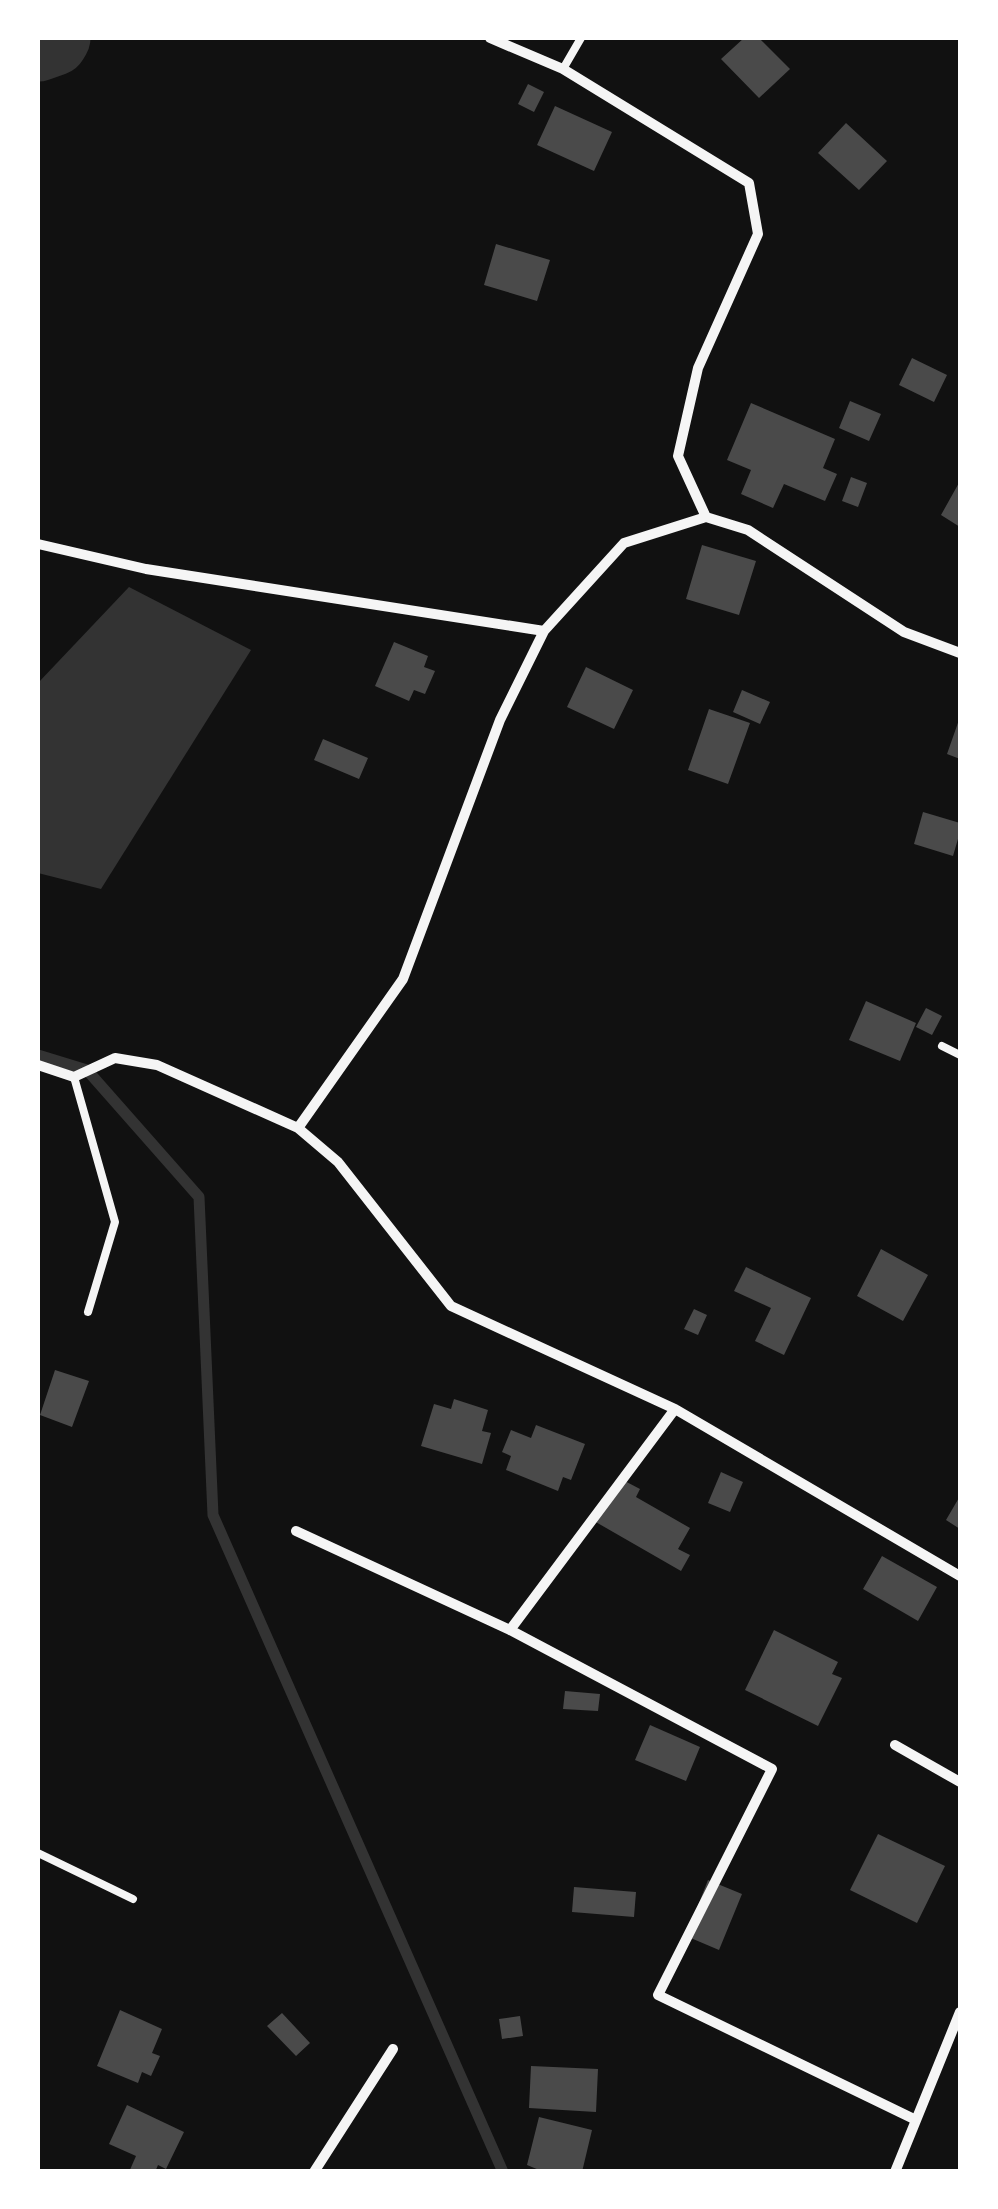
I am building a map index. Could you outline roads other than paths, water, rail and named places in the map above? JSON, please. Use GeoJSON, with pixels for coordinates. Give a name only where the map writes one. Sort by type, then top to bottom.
{"type":"FeatureCollection","features":[{"type":"Feature","properties":{"kind":"street"},"geometry":{"type":"LineString","coordinates":[[490,38],[563,69],[749,183],[758,234],[698,368],[678,456],[706,517]]}},
{"type":"Feature","properties":{"kind":"street"},"geometry":{"type":"LineString","coordinates":[[298,1128],[403,980],[500,720],[544,631],[624,543],[706,517],[748,530],[904,632],[960,653]]}},
{"type":"Feature","properties":{"kind":"street"},"geometry":{"type":"LineString","coordinates":[[38,544],[146,569],[544,631]]}},
{"type":"Feature","properties":{"kind":"street"},"geometry":{"type":"LineString","coordinates":[[38,1065],[74,1077],[116,1058],[157,1065],[298,1128],[338,1162],[452,1306],[675,1409],[960,1576]]}},
{"type":"Feature","properties":{"kind":"street"},"geometry":{"type":"LineString","coordinates":[[510,1630],[675,1409]]}},
{"type":"Feature","properties":{"kind":"street"},"geometry":{"type":"LineString","coordinates":[[296,1532],[510,1630],[772,1769],[658,1994],[916,2120]]}},
{"type":"Feature","properties":{"kind":"street"},"geometry":{"type":"LineString","coordinates":[[896,1746],[960,1782]]}},
{"type":"Feature","properties":{"kind":"street"},"geometry":{"type":"LineString","coordinates":[[896,2172],[960,2012]]}},
{"type":"Feature","properties":{"kind":"street"},"geometry":{"type":"LineString","coordinates":[[314,2172],[393,2049]]}},
{"type":"Feature","properties":{"kind":"lane"},"geometry":{"type":"LineString","coordinates":[[563,69],[581,38]]}},
{"type":"Feature","properties":{"kind":"lane"},"geometry":{"type":"LineString","coordinates":[[942,1046],[960,1056]]}},
{"type":"Feature","properties":{"kind":"lane"},"geometry":{"type":"LineString","coordinates":[[74,1077],[114,1222],[88,1312]]}},
{"type":"Feature","properties":{"kind":"lane"},"geometry":{"type":"LineString","coordinates":[[38,1852],[133,1898]]}},
{"type":"Feature","properties":{"kind":"waterway"},"geometry":{"type":"LineString","coordinates":[[38,49],[58,38]]}},
{"type":"Feature","properties":{"kind":"waterway"},"geometry":{"type":"LineString","coordinates":[[38,1055],[87,1070],[199,1197],[213,1515],[503,2172]]}}]}
